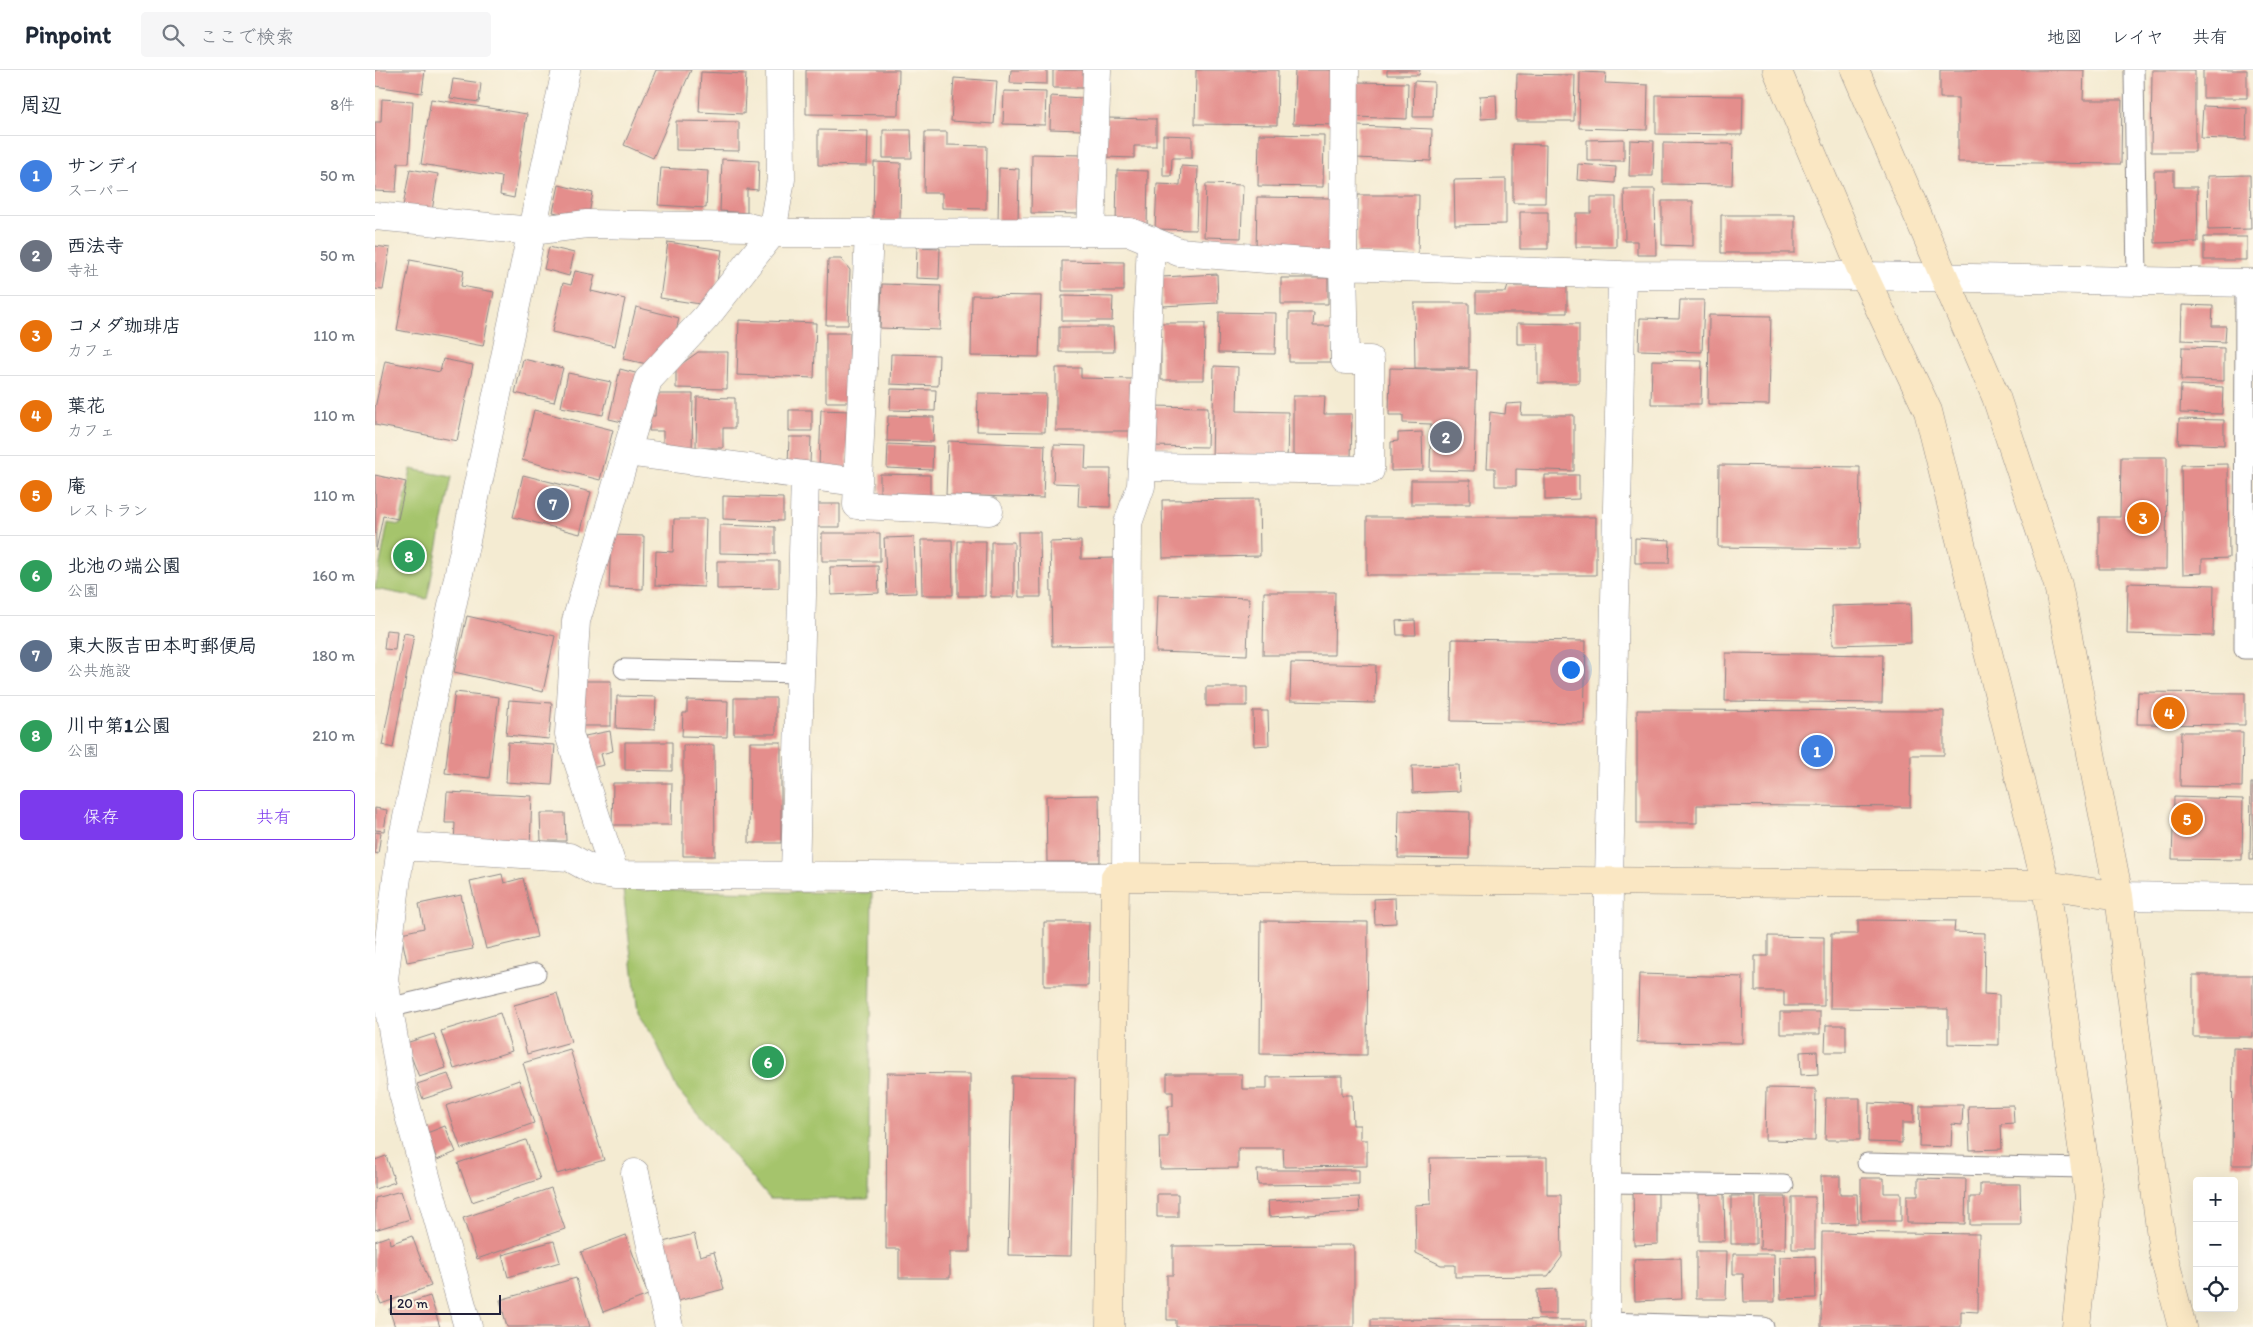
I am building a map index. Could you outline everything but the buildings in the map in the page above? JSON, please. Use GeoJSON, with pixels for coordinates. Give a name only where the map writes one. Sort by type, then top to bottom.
{"type":"FeatureCollection","features":[{"type":"Feature","properties":{"kind":"street"},"geometry":{"type":"LineString","coordinates":[[468,1327],[403,1094],[384,979],[401,846],[566,70]]}},
{"type":"Feature","properties":{"kind":"street"},"geometry":{"type":"LineString","coordinates":[[615,875],[569,734],[576,621],[648,380],[706,317],[772,233],[781,179],[780,70]]}},
{"type":"Feature","properties":{"kind":"street"},"geometry":{"type":"LineString","coordinates":[[1091,232],[1097,70]]}},
{"type":"Feature","properties":{"kind":"street"},"geometry":{"type":"LineString","coordinates":[[1142,467],[1370,470],[1370,360],[1345,360],[1343,264],[1345,70]]}},
{"type":"Feature","properties":{"kind":"street"},"geometry":{"type":"LineString","coordinates":[[1777,70],[1864,276],[1927,411],[2046,885],[2089,1197],[2076,1327]]}},
{"type":"Feature","properties":{"kind":"street"},"geometry":{"type":"LineString","coordinates":[[1855,70],[1996,398],[2058,585],[2119,896],[2163,1253],[2182,1327]]}},
{"type":"Feature","properties":{"kind":"street"},"geometry":{"type":"LineString","coordinates":[[375,216],[532,231],[587,224],[748,227],[772,233],[1130,232],[1179,252],[1343,264],[1622,275],[1864,276],[1945,279],[2249,283]]}},
{"type":"Feature","properties":{"kind":"street"},"geometry":{"type":"LineString","coordinates":[[869,232],[857,505],[989,511]]}},
{"type":"Feature","properties":{"kind":"street"},"geometry":{"type":"LineString","coordinates":[[1110,1327],[1128,523],[1141,486],[1151,240]]}},
{"type":"Feature","properties":{"kind":"street"},"geometry":{"type":"LineString","coordinates":[[1606,1325],[1609,880],[1622,275]]}},
{"type":"Feature","properties":{"kind":"street"},"geometry":{"type":"LineString","coordinates":[[627,452],[858,482]]}},
{"type":"Feature","properties":{"kind":"street"},"geometry":{"type":"LineString","coordinates":[[795,875],[805,475]]}},
{"type":"Feature","properties":{"kind":"street"},"geometry":{"type":"LineString","coordinates":[[401,846],[569,857],[596,872],[615,875],[1120,876],[2046,885],[2119,896],[2253,898]]}},
{"type":"Feature","properties":{"kind":"street"},"geometry":{"type":"LineString","coordinates":[[635,1173],[669,1327]]}},
{"type":"Feature","properties":{"kind":"lane"},"geometry":{"type":"LineString","coordinates":[[2134,70],[2137,281]]}},
{"type":"Feature","properties":{"kind":"lane"},"geometry":{"type":"LineString","coordinates":[[2249,283],[2249,439],[2244,649],[2253,649]]}},
{"type":"Feature","properties":{"kind":"lane"},"geometry":{"type":"LineString","coordinates":[[624,669],[800,672]]}},
{"type":"Feature","properties":{"kind":"lane"},"geometry":{"type":"LineString","coordinates":[[388,1008],[537,973]]}},
{"type":"Feature","properties":{"kind":"lane"},"geometry":{"type":"LineString","coordinates":[[1867,1163],[2085,1168]]}},
{"type":"Feature","properties":{"kind":"lane"},"geometry":{"type":"LineString","coordinates":[[1607,1182],[1783,1185]]}},
{"type":"Feature","properties":{"kind":"lane"},"geometry":{"type":"LineString","coordinates":[[1606,1325],[1764,1326]]}},
{"type":"Feature","properties":{"kind":"green space"},"geometry":{"type":"Polygon","coordinates":[[[411,469],[452,477],[427,599],[375,589],[388,523],[400,525],[411,469]]]}},
{"type":"Feature","properties":{"kind":"green space"},"geometry":{"type":"Polygon","coordinates":[[[623,890],[872,893],[868,1199],[770,1199],[677,1089],[653,1035],[638,1013],[623,890]]]}},
{"type":"Feature","properties":{"kind":"place","name":"西法寺"},"geometry":{"type":"Point","coordinates":[1446,437]}},
{"type":"Feature","properties":{"kind":"place","name":"東大阪吉田本町郵便局"},"geometry":{"type":"Point","coordinates":[553,504]}},
{"type":"Feature","properties":{"kind":"place","name":"コメダ珈琲店"},"geometry":{"type":"Point","coordinates":[2143,518]}},
{"type":"Feature","properties":{"kind":"place","name":"川中第1公園"},"geometry":{"type":"Point","coordinates":[409,556]}},
{"type":"Feature","properties":{"kind":"place","name":"葉花"},"geometry":{"type":"Point","coordinates":[2169,713]}},
{"type":"Feature","properties":{"kind":"place","name":"サンディ"},"geometry":{"type":"Point","coordinates":[1817,751]}},
{"type":"Feature","properties":{"kind":"place","name":"庵"},"geometry":{"type":"Point","coordinates":[2187,819]}},
{"type":"Feature","properties":{"kind":"place","name":"北池の端公園"},"geometry":{"type":"Point","coordinates":[768,1062]}}]}
